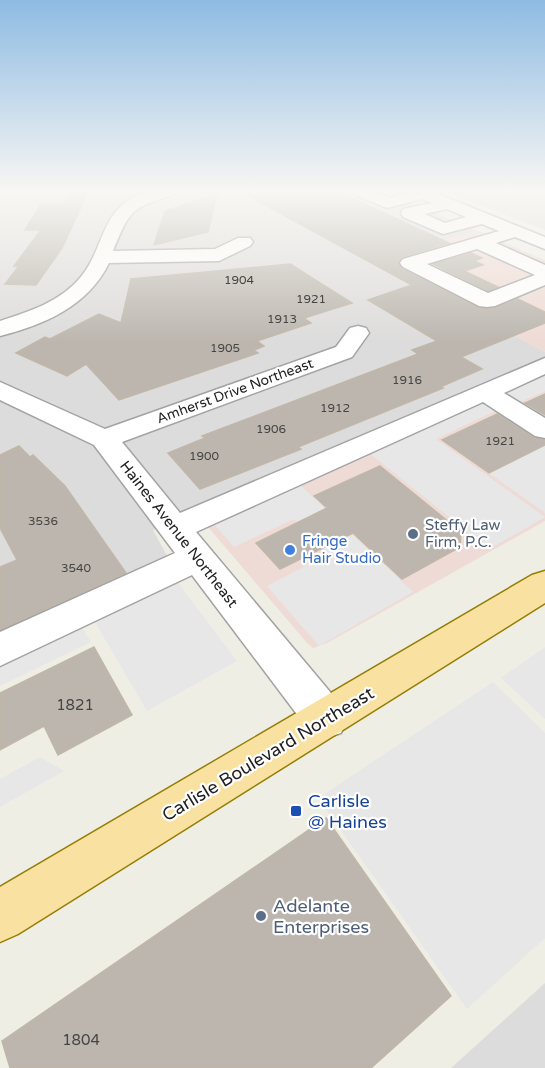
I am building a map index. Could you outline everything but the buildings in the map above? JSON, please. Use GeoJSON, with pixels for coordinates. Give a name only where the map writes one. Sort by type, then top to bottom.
{"type":"FeatureCollection","features":[{"type":"Feature","properties":{"kind":"main road","name":"Carlisle Boulevard Northeast"},"geometry":{"type":"LineString","coordinates":[[0,916],[542,585]]}},
{"type":"Feature","properties":{"kind":"street"},"geometry":{"type":"LineString","coordinates":[[0,329],[52,310],[81,290],[109,242]]}},
{"type":"Feature","properties":{"kind":"street"},"geometry":{"type":"LineString","coordinates":[[102,257],[211,256],[219,255],[244,242]]}},
{"type":"Feature","properties":{"kind":"street"},"geometry":{"type":"LineString","coordinates":[[478,242],[511,257],[489,265],[540,278],[487,301],[410,262],[478,242]]}},
{"type":"Feature","properties":{"kind":"street","name":"Amherst Drive Northeast"},"geometry":{"type":"LineString","coordinates":[[104,439],[344,352],[358,333]]}},
{"type":"Feature","properties":{"kind":"street"},"geometry":{"type":"LineString","coordinates":[[175,528],[545,365]]}},
{"type":"Feature","properties":{"kind":"street","name":"Haines Avenue Northeast"},"geometry":{"type":"LineString","coordinates":[[0,390],[104,439],[326,719]]}},
{"type":"Feature","properties":{"kind":"street"},"geometry":{"type":"LineString","coordinates":[[484,392],[545,430]]}},
{"type":"Feature","properties":{"kind":"street"},"geometry":{"type":"LineString","coordinates":[[0,650],[198,557]]}},
{"type":"Feature","properties":{"kind":"shaded area"},"geometry":{"type":"Polygon","coordinates":[[[0,242],[440,242],[389,257],[475,303],[464,308],[545,352],[545,359],[153,530],[171,563],[0,642],[0,242]]]}},
{"type":"Feature","properties":{"kind":"shaded area"},"geometry":{"type":"Polygon","coordinates":[[[441,242],[502,242],[545,260],[545,352],[463,308],[474,303],[388,258],[441,242]]]}},
{"type":"Feature","properties":{"kind":"shaded area"},"geometry":{"type":"Polygon","coordinates":[[[545,371],[545,521],[327,643],[313,648],[307,643],[203,521],[545,371]]]}},
{"type":"Feature","properties":{"kind":"shaded area"},"geometry":{"type":"Polygon","coordinates":[[[545,374],[545,391],[516,404],[500,393],[545,374]]]}},
{"type":"Feature","properties":{"kind":"shaded area"},"geometry":{"type":"Polygon","coordinates":[[[484,400],[499,409],[436,439],[545,517],[489,549],[368,452],[484,400]]]}},
{"type":"Feature","properties":{"kind":"shaded area"},"geometry":{"type":"Polygon","coordinates":[[[545,445],[545,513],[489,473],[545,445]]]}},
{"type":"Feature","properties":{"kind":"shaded area"},"geometry":{"type":"Polygon","coordinates":[[[300,485],[413,592],[319,646],[267,586],[328,554],[294,519],[234,547],[213,523],[300,485]]]}},
{"type":"Feature","properties":{"kind":"shaded area"},"geometry":{"type":"Polygon","coordinates":[[[176,580],[237,661],[147,711],[93,619],[176,580]]]}},
{"type":"Feature","properties":{"kind":"shaded area"},"geometry":{"type":"Polygon","coordinates":[[[81,626],[91,642],[0,686],[0,664],[81,626]]]}},
{"type":"Feature","properties":{"kind":"shaded area"},"geometry":{"type":"Polygon","coordinates":[[[545,647],[545,719],[501,678],[545,647]]]}},
{"type":"Feature","properties":{"kind":"shaded area"},"geometry":{"type":"Polygon","coordinates":[[[493,682],[545,733],[545,938],[467,1009],[318,798],[493,682]]]}},
{"type":"Feature","properties":{"kind":"shaded area"},"geometry":{"type":"Polygon","coordinates":[[[40,757],[64,771],[0,807],[0,779],[40,757]]]}},
{"type":"Feature","properties":{"kind":"shaded area"},"geometry":{"type":"Polygon","coordinates":[[[545,983],[545,1068],[451,1068],[545,983]]]}},
{"type":"Feature","properties":{"kind":"place","name":"Steffy Law Firm, P.C."},"geometry":{"type":"Point","coordinates":[413,534]}},
{"type":"Feature","properties":{"kind":"place","name":"Fringe Hair Studio"},"geometry":{"type":"Point","coordinates":[290,550]}},
{"type":"Feature","properties":{"kind":"place","name":"Carlisle @ Haines"},"geometry":{"type":"Point","coordinates":[296,811]}},
{"type":"Feature","properties":{"kind":"place","name":"Adelante Enterprises"},"geometry":{"type":"Point","coordinates":[261,916]}}]}
